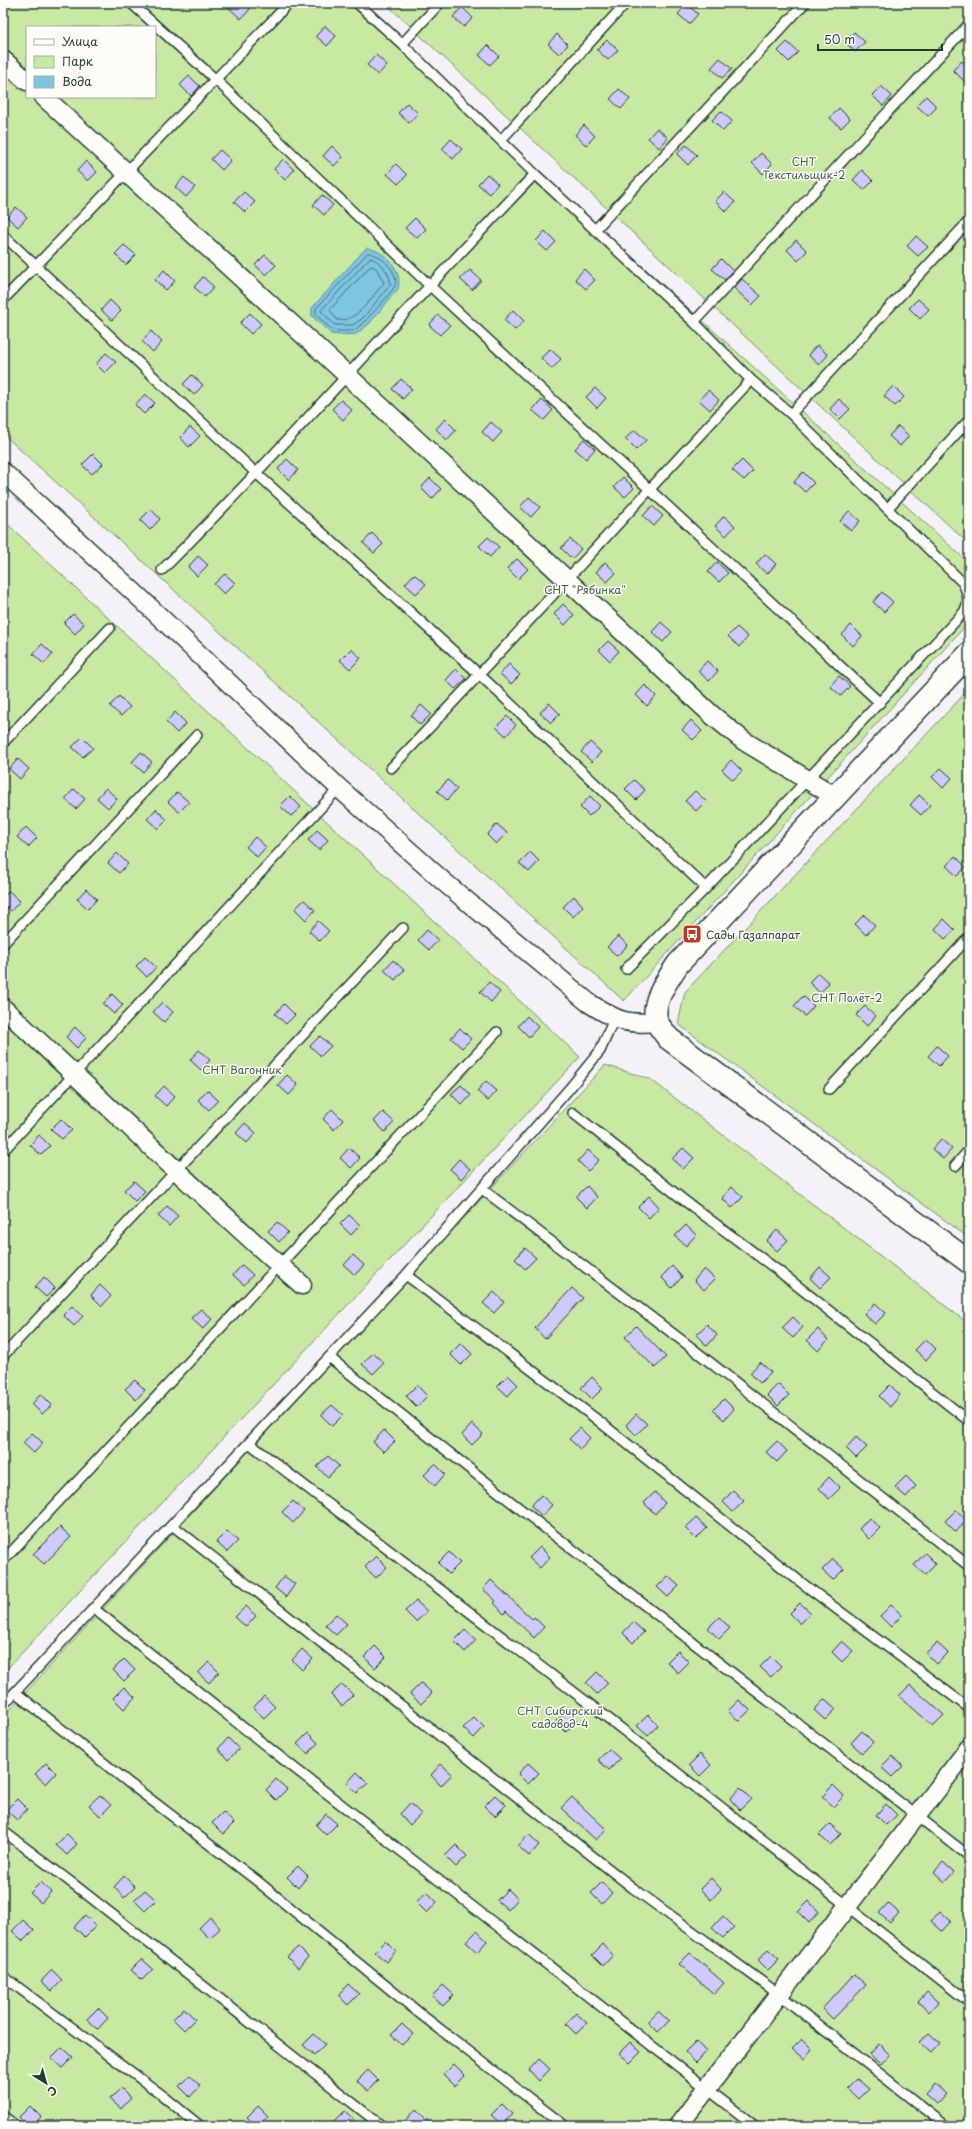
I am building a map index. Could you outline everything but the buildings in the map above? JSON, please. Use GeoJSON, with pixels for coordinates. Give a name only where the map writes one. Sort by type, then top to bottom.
{"type":"FeatureCollection","features":[{"type":"Feature","properties":{"kind":"street"},"geometry":{"type":"LineString","coordinates":[[3,60],[26,80]]}},
{"type":"Feature","properties":{"kind":"street"},"geometry":{"type":"LineString","coordinates":[[45,98],[347,375],[717,720],[744,741],[836,797]]}},
{"type":"Feature","properties":{"kind":"street"},"geometry":{"type":"LineString","coordinates":[[3,472],[139,596],[339,788],[450,887],[589,1003],[614,1019],[636,1024],[657,1022]]}},
{"type":"Feature","properties":{"kind":"street"},"geometry":{"type":"LineString","coordinates":[[969,654],[678,964],[663,986],[657,1004],[657,1022],[668,1038],[969,1262]]}},
{"type":"Feature","properties":{"kind":"street"},"geometry":{"type":"LineString","coordinates":[[3,1008],[176,1169],[229,1222],[302,1285]]}},
{"type":"Feature","properties":{"kind":"street"},"geometry":{"type":"LineString","coordinates":[[678,2126],[969,1748]]}},
{"type":"Feature","properties":{"kind":"lane"},"geometry":{"type":"LineString","coordinates":[[131,3],[216,80],[428,285],[880,703]]}},
{"type":"Feature","properties":{"kind":"lane"},"geometry":{"type":"LineString","coordinates":[[3,300],[289,3]]}},
{"type":"Feature","properties":{"kind":"lane"},"geometry":{"type":"LineString","coordinates":[[357,3],[402,44],[534,174],[694,322],[751,380],[791,414],[963,583],[968,593],[968,606],[964,612],[706,888],[626,969]]}},
{"type":"Feature","properties":{"kind":"lane"},"geometry":{"type":"LineString","coordinates":[[402,44],[440,3]]}},
{"type":"Feature","properties":{"kind":"lane"},"geometry":{"type":"LineString","coordinates":[[501,140],[626,3]]}},
{"type":"Feature","properties":{"kind":"lane"},"geometry":{"type":"LineString","coordinates":[[595,230],[805,3]]}},
{"type":"Feature","properties":{"kind":"lane"},"geometry":{"type":"LineString","coordinates":[[694,322],[969,24]]}},
{"type":"Feature","properties":{"kind":"lane"},"geometry":{"type":"LineString","coordinates":[[162,570],[256,473],[428,285],[534,174]]}},
{"type":"Feature","properties":{"kind":"lane"},"geometry":{"type":"LineString","coordinates":[[791,414],[969,221]]}},
{"type":"Feature","properties":{"kind":"lane"},"geometry":{"type":"LineString","coordinates":[[3,235],[256,473],[480,675],[706,888]]}},
{"type":"Feature","properties":{"kind":"lane"},"geometry":{"type":"LineString","coordinates":[[391,768],[480,675],[568,580],[648,489],[751,380]]}},
{"type":"Feature","properties":{"kind":"lane"},"geometry":{"type":"LineString","coordinates":[[888,508],[969,420]]}},
{"type":"Feature","properties":{"kind":"lane"},"geometry":{"type":"LineString","coordinates":[[3,743],[110,628]]}},
{"type":"Feature","properties":{"kind":"lane"},"geometry":{"type":"LineString","coordinates":[[3,944],[197,735]]}},
{"type":"Feature","properties":{"kind":"lane"},"geometry":{"type":"LineString","coordinates":[[3,1151],[339,788]]}},
{"type":"Feature","properties":{"kind":"lane"},"geometry":{"type":"LineString","coordinates":[[3,1356],[176,1169],[403,928]]}},
{"type":"Feature","properties":{"kind":"lane"},"geometry":{"type":"LineString","coordinates":[[829,1089],[969,937]]}},
{"type":"Feature","properties":{"kind":"lane"},"geometry":{"type":"LineString","coordinates":[[3,1705],[406,1275],[600,1051],[614,1019]]}},
{"type":"Feature","properties":{"kind":"lane"},"geometry":{"type":"LineString","coordinates":[[3,1562],[280,1267],[497,1032]]}},
{"type":"Feature","properties":{"kind":"lane"},"geometry":{"type":"LineString","coordinates":[[573,1113],[685,1201],[776,1269],[969,1421]]}},
{"type":"Feature","properties":{"kind":"lane"},"geometry":{"type":"LineString","coordinates":[[955,1166],[969,1150]]}},
{"type":"Feature","properties":{"kind":"lane"},"geometry":{"type":"LineString","coordinates":[[482,1189],[688,1345],[969,1566]]}},
{"type":"Feature","properties":{"kind":"lane"},"geometry":{"type":"LineString","coordinates":[[406,1275],[595,1418],[798,1580],[969,1708]]}},
{"type":"Feature","properties":{"kind":"lane"},"geometry":{"type":"LineString","coordinates":[[329,1357],[969,1856]]}},
{"type":"Feature","properties":{"kind":"lane"},"geometry":{"type":"LineString","coordinates":[[249,1442],[615,1724],[846,1907],[969,2002]]}},
{"type":"Feature","properties":{"kind":"lane"},"geometry":{"type":"LineString","coordinates":[[172,1525],[634,1888],[780,1995],[946,2126]]}},
{"type":"Feature","properties":{"kind":"lane"},"geometry":{"type":"LineString","coordinates":[[93,1608],[290,1765],[755,2126]]}},
{"type":"Feature","properties":{"kind":"lane"},"geometry":{"type":"LineString","coordinates":[[15,1692],[129,1783],[256,1880],[423,2016],[565,2126]]}},
{"type":"Feature","properties":{"kind":"lane"},"geometry":{"type":"LineString","coordinates":[[3,1831],[76,1886],[382,2126]]}},
{"type":"Feature","properties":{"kind":"lane"},"geometry":{"type":"LineString","coordinates":[[3,1976],[162,2095],[200,2126]]}},
{"type":"Feature","properties":{"kind":"lane"},"geometry":{"type":"LineString","coordinates":[[3,2116],[16,2126]]}},
{"type":"Feature","properties":{"kind":"green space","name":"СНТ \"Рябинка\""},"geometry":{"type":"Polygon","coordinates":[[[3,3],[353,3],[969,563],[969,622],[624,1001],[3,434],[3,3]]]}},
{"type":"Feature","properties":{"kind":"green space","name":"СНТ Текстильщик-2"},"geometry":{"type":"Polygon","coordinates":[[[385,3],[969,3],[969,544],[385,3]]]}},
{"type":"Feature","properties":{"kind":"green space","name":"СНТ Вагонник"},"geometry":{"type":"Polygon","coordinates":[[[3,520],[580,1057],[3,1673],[3,520]]]}},
{"type":"Feature","properties":{"kind":"green space","name":"СНТ Полёт-2"},"geometry":{"type":"Polygon","coordinates":[[[969,689],[969,1238],[678,1024],[685,992],[969,689]]]}},
{"type":"Feature","properties":{"kind":"green space","name":"СНТ Сибирский садовод-4"},"geometry":{"type":"Polygon","coordinates":[[[605,1065],[650,1079],[969,1324],[969,2126],[3,2126],[3,1717],[605,1065]]]}},
{"type":"Feature","properties":{"kind":"water"},"geometry":{"type":"Polygon","coordinates":[[[366,248],[380,253],[391,262],[398,275],[398,289],[369,324],[356,334],[331,334],[312,316],[312,308],[366,248]]]}},
{"type":"Feature","properties":{"kind":"place","name":"Сады Газаппарат"},"geometry":{"type":"Point","coordinates":[692,934]}}]}
